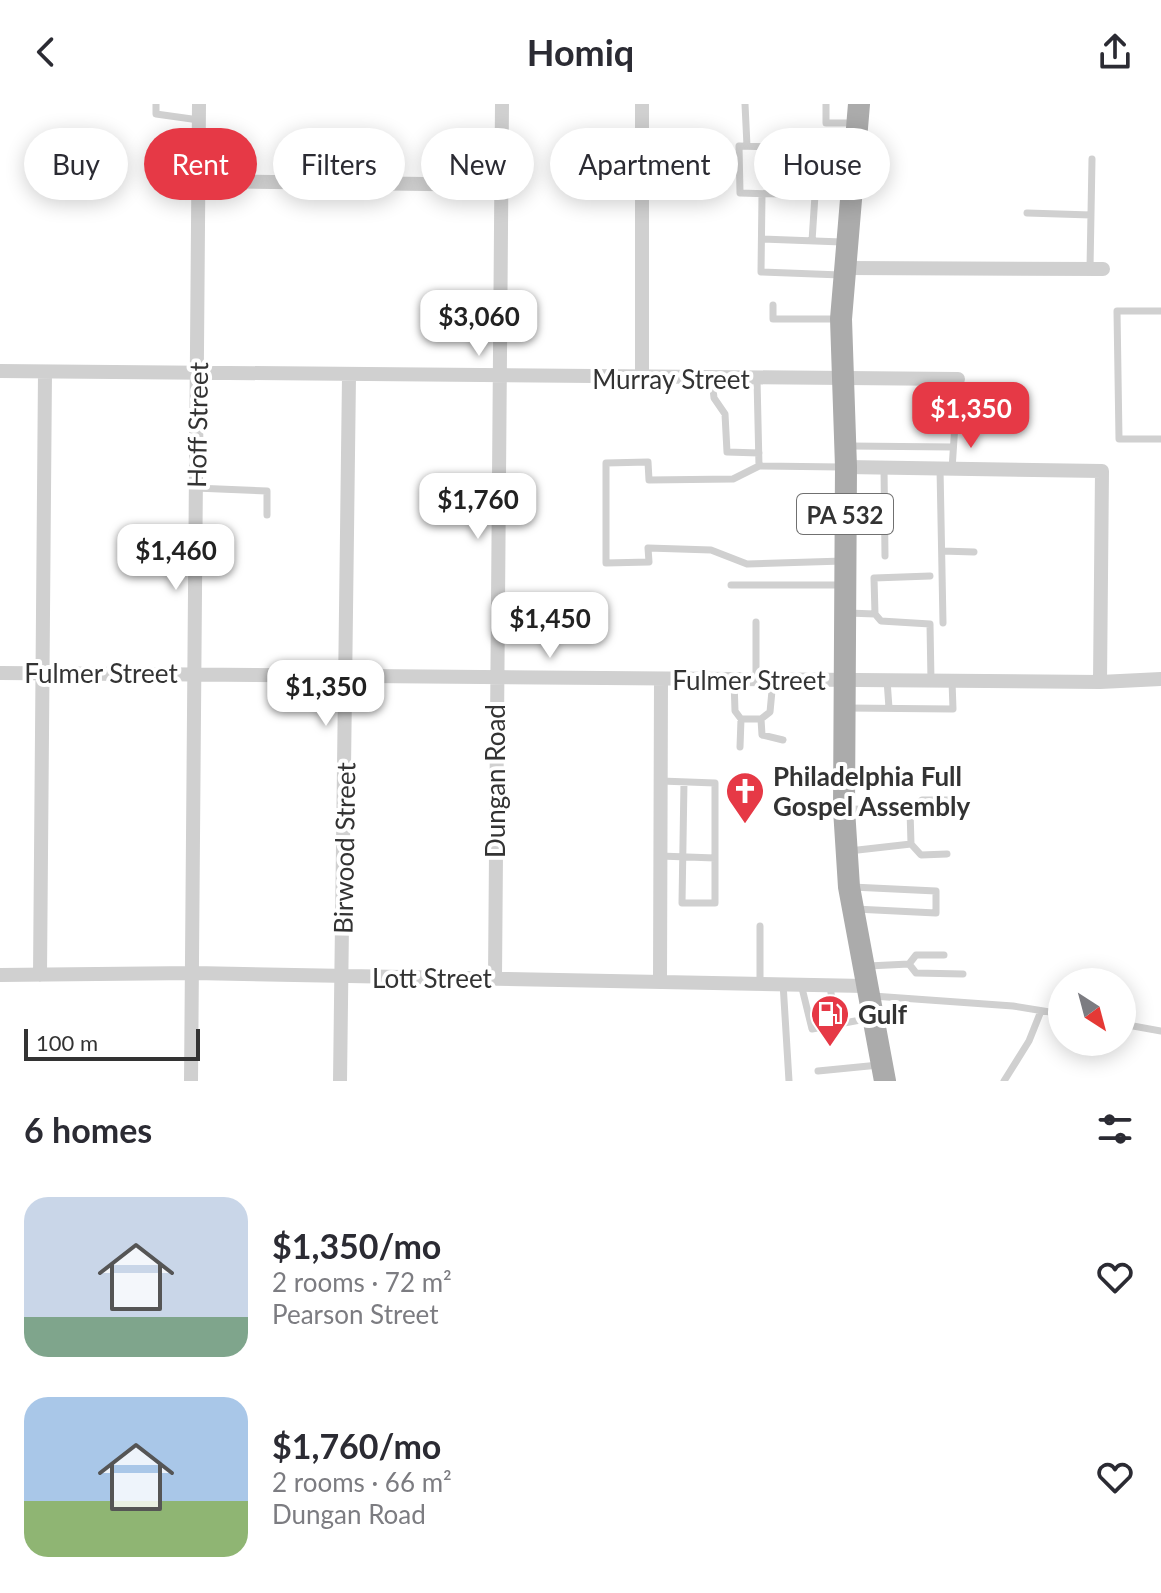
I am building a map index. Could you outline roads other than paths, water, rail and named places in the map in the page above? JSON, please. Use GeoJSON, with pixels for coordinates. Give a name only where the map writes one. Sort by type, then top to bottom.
{"type":"FeatureCollection","features":[{"type":"Feature","properties":{"kind":"main road","name":"PA 532"},"geometry":{"type":"LineString","coordinates":[[854,200],[841,319],[845,456],[844,809],[851,898],[883,1073]]}},
{"type":"Feature","properties":{"kind":"street","name":"Hoff Street"},"geometry":{"type":"LineString","coordinates":[[199,104],[199,128]]}},
{"type":"Feature","properties":{"kind":"street","name":"Dungan Road"},"geometry":{"type":"LineString","coordinates":[[502,104],[502,128]]}},
{"type":"Feature","properties":{"kind":"street"},"geometry":{"type":"LineString","coordinates":[[642,104],[642,379]]}},
{"type":"Feature","properties":{"kind":"street"},"geometry":{"type":"LineString","coordinates":[[257,182],[421,184]]}},
{"type":"Feature","properties":{"kind":"street","name":"Hoff Street"},"geometry":{"type":"LineString","coordinates":[[191,1081],[199,200]]}},
{"type":"Feature","properties":{"kind":"street","name":"Dungan Road"},"geometry":{"type":"LineString","coordinates":[[495,978],[495,678],[502,200]]}},
{"type":"Feature","properties":{"kind":"street"},"geometry":{"type":"LineString","coordinates":[[845,272],[1097,268]]}},
{"type":"Feature","properties":{"kind":"street","name":"Murray Street"},"geometry":{"type":"LineString","coordinates":[[0,371],[500,378],[958,379]]}},
{"type":"Feature","properties":{"kind":"street"},"geometry":{"type":"LineString","coordinates":[[40,975],[45,372]]}},
{"type":"Feature","properties":{"kind":"street","name":"Birwood Street"},"geometry":{"type":"LineString","coordinates":[[340,1081],[349,376]]}},
{"type":"Feature","properties":{"kind":"street"},"geometry":{"type":"LineString","coordinates":[[845,456],[884,467],[1102,471],[1100,682]]}},
{"type":"Feature","properties":{"kind":"street","name":"Fulmer Street"},"geometry":{"type":"LineString","coordinates":[[0,673],[661,680],[1100,682],[1161,679]]}},
{"type":"Feature","properties":{"kind":"street"},"geometry":{"type":"LineString","coordinates":[[660,980],[661,680]]}},
{"type":"Feature","properties":{"kind":"street","name":"Lott Street"},"geometry":{"type":"LineString","coordinates":[[0,975],[194,973],[343,978],[660,980],[830,985],[866,992]]}},
{"type":"Feature","properties":{"kind":"lane"},"geometry":{"type":"LineString","coordinates":[[156,104],[156,114],[199,120]]}},
{"type":"Feature","properties":{"kind":"lane"},"geometry":{"type":"LineString","coordinates":[[745,104],[747,146]]}},
{"type":"Feature","properties":{"kind":"lane"},"geometry":{"type":"LineString","coordinates":[[826,104],[826,123],[859,113]]}},
{"type":"Feature","properties":{"kind":"lane"},"geometry":{"type":"LineString","coordinates":[[754,146],[739,146],[740,193],[754,194]]}},
{"type":"Feature","properties":{"kind":"lane"},"geometry":{"type":"LineString","coordinates":[[1092,159],[1091,215],[1097,268]]}},
{"type":"Feature","properties":{"kind":"lane"},"geometry":{"type":"LineString","coordinates":[[762,200],[761,272],[845,272]]}},
{"type":"Feature","properties":{"kind":"lane"},"geometry":{"type":"LineString","coordinates":[[812,241],[815,200]]}},
{"type":"Feature","properties":{"kind":"lane"},"geometry":{"type":"LineString","coordinates":[[1027,213],[1091,215]]}},
{"type":"Feature","properties":{"kind":"lane"},"geometry":{"type":"LineString","coordinates":[[762,239],[849,242]]}},
{"type":"Feature","properties":{"kind":"lane"},"geometry":{"type":"LineString","coordinates":[[773,305],[773,319],[841,319]]}},
{"type":"Feature","properties":{"kind":"lane"},"geometry":{"type":"LineString","coordinates":[[1161,311],[1117,311],[1119,439],[1161,439]]}},
{"type":"Feature","properties":{"kind":"lane"},"geometry":{"type":"LineString","coordinates":[[712,379],[714,398],[725,414],[727,452],[759,453]]}},
{"type":"Feature","properties":{"kind":"lane"},"geometry":{"type":"LineString","coordinates":[[757,379],[759,466]]}},
{"type":"Feature","properties":{"kind":"lane"},"geometry":{"type":"LineString","coordinates":[[943,623],[946,468],[952,447],[958,379]]}},
{"type":"Feature","properties":{"kind":"lane"},"geometry":{"type":"LineString","coordinates":[[845,561],[747,564],[711,550],[648,548],[649,562],[606,563],[606,463],[648,462],[649,480],[733,479],[759,466],[952,447]]}},
{"type":"Feature","properties":{"kind":"lane"},"geometry":{"type":"LineString","coordinates":[[884,467],[885,556]]}},
{"type":"Feature","properties":{"kind":"lane"},"geometry":{"type":"LineString","coordinates":[[195,488],[267,491],[267,515]]}},
{"type":"Feature","properties":{"kind":"lane"},"geometry":{"type":"LineString","coordinates":[[942,551],[974,552]]}},
{"type":"Feature","properties":{"kind":"lane"},"geometry":{"type":"LineString","coordinates":[[930,576],[874,578],[875,614],[881,621],[930,624],[931,681]]}},
{"type":"Feature","properties":{"kind":"lane"},"geometry":{"type":"LineString","coordinates":[[731,585],[845,585]]}},
{"type":"Feature","properties":{"kind":"lane"},"geometry":{"type":"LineString","coordinates":[[845,613],[875,614]]}},
{"type":"Feature","properties":{"kind":"lane"},"geometry":{"type":"LineString","coordinates":[[756,622],[756,680]]}},
{"type":"Feature","properties":{"kind":"lane"},"geometry":{"type":"LineString","coordinates":[[734,680],[735,711],[741,719],[740,747]]}},
{"type":"Feature","properties":{"kind":"lane"},"geometry":{"type":"LineString","coordinates":[[741,719],[761,719],[770,712],[773,680]]}},
{"type":"Feature","properties":{"kind":"lane"},"geometry":{"type":"LineString","coordinates":[[887,680],[889,708]]}},
{"type":"Feature","properties":{"kind":"lane"},"geometry":{"type":"LineString","coordinates":[[844,708],[953,709],[952,681]]}},
{"type":"Feature","properties":{"kind":"lane"},"geometry":{"type":"LineString","coordinates":[[761,719],[762,735],[783,740]]}},
{"type":"Feature","properties":{"kind":"lane"},"geometry":{"type":"LineString","coordinates":[[661,781],[715,783],[715,903],[682,903],[684,782]]}},
{"type":"Feature","properties":{"kind":"lane"},"geometry":{"type":"LineString","coordinates":[[844,809],[910,810],[922,800],[950,800]]}},
{"type":"Feature","properties":{"kind":"lane"},"geometry":{"type":"LineString","coordinates":[[910,810],[911,844],[921,855],[947,854]]}},
{"type":"Feature","properties":{"kind":"lane"},"geometry":{"type":"LineString","coordinates":[[846,851],[911,844]]}},
{"type":"Feature","properties":{"kind":"lane"},"geometry":{"type":"LineString","coordinates":[[660,856],[715,858]]}},
{"type":"Feature","properties":{"kind":"lane"},"geometry":{"type":"LineString","coordinates":[[936,891],[936,913],[851,898],[936,891]]}},
{"type":"Feature","properties":{"kind":"lane"},"geometry":{"type":"LineString","coordinates":[[760,926],[760,983]]}},
{"type":"Feature","properties":{"kind":"lane"},"geometry":{"type":"LineString","coordinates":[[801,984],[812,1029],[835,1024],[866,992],[909,964],[916,955],[944,955]]}},
{"type":"Feature","properties":{"kind":"lane"},"geometry":{"type":"LineString","coordinates":[[909,964],[916,973],[963,974]]}},
{"type":"Feature","properties":{"kind":"lane"},"geometry":{"type":"LineString","coordinates":[[783,983],[789,1081]]}},
{"type":"Feature","properties":{"kind":"lane"},"geometry":{"type":"LineString","coordinates":[[830,985],[835,1024]]}},
{"type":"Feature","properties":{"kind":"lane"},"geometry":{"type":"LineString","coordinates":[[866,992],[1048,1012]]}},
{"type":"Feature","properties":{"kind":"lane"},"geometry":{"type":"LineString","coordinates":[[1004,1081],[1029,1041],[1041,1011]]}},
{"type":"Feature","properties":{"kind":"lane"},"geometry":{"type":"LineString","coordinates":[[1136,1027],[1161,1031]]}},
{"type":"Feature","properties":{"kind":"lane"},"geometry":{"type":"LineString","coordinates":[[818,1071],[883,1073]]}},
{"type":"Feature","properties":{"kind":"place","name":"Philadelphia Full Gospel Assembly"},"geometry":{"type":"Point","coordinates":[745,825]}},
{"type":"Feature","properties":{"kind":"place","name":"Gulf"},"geometry":{"type":"Point","coordinates":[830,1048]}}]}
